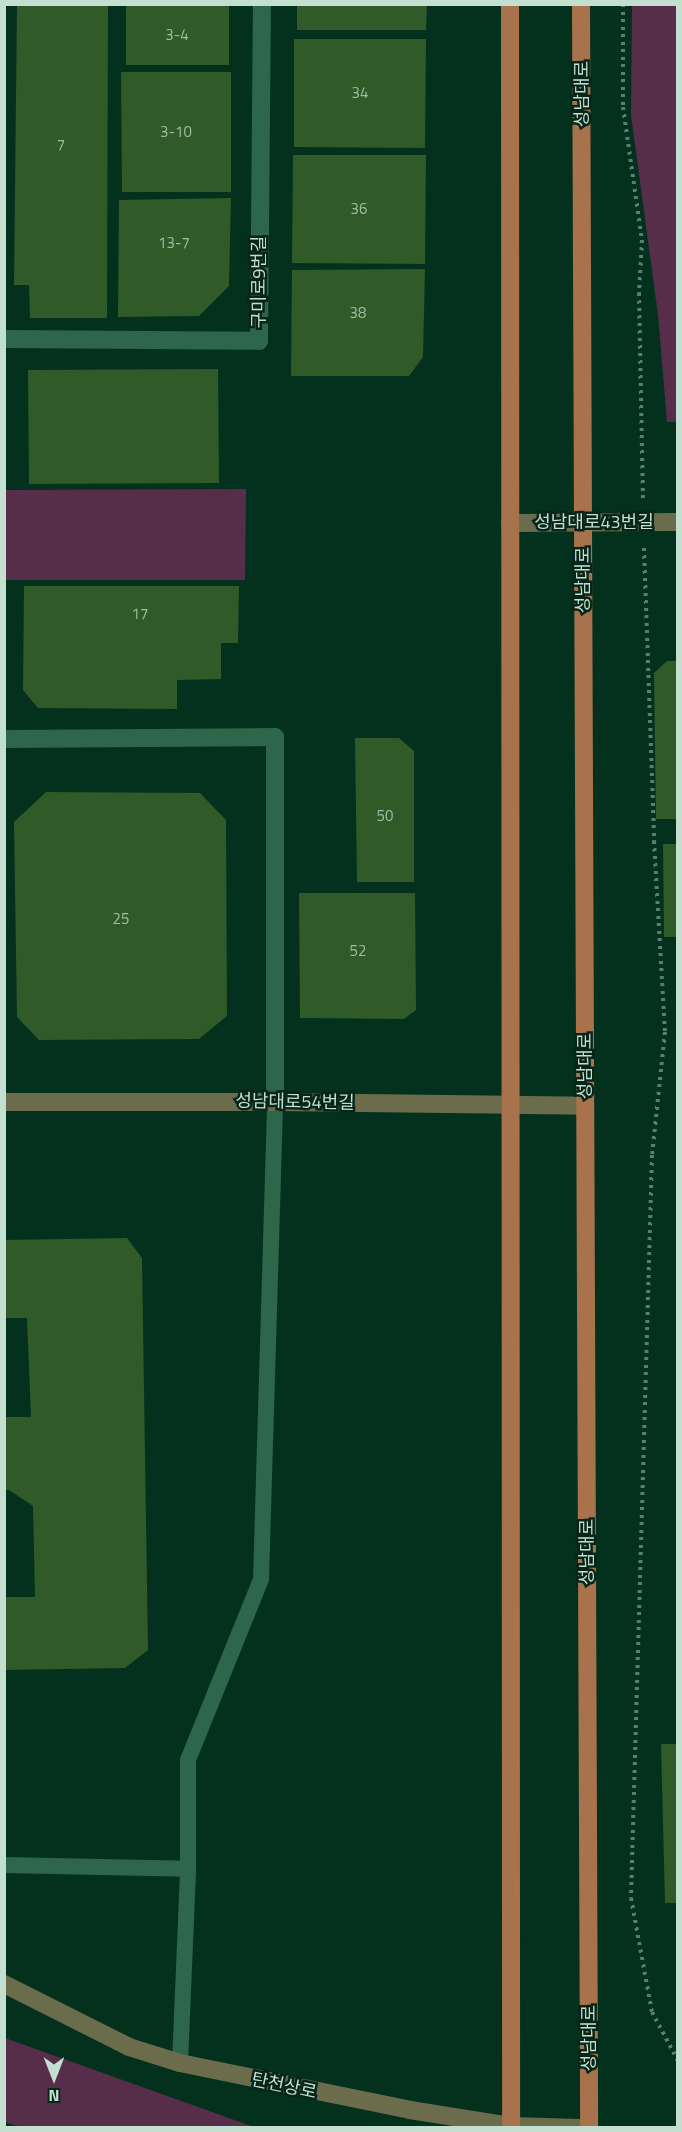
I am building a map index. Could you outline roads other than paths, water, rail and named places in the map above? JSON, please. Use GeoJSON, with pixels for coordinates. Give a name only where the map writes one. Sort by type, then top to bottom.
{"type":"FeatureCollection","features":[{"type":"Feature","properties":{"kind":"main road"},"geometry":{"type":"LineString","coordinates":[[510,4],[511,2127]]}},
{"type":"Feature","properties":{"kind":"main road","name":"성남대로"},"geometry":{"type":"LineString","coordinates":[[581,4],[589,2127]]}},
{"type":"Feature","properties":{"kind":"street","name":"구미로9번길"},"geometry":{"type":"LineString","coordinates":[[4,339],[259,341],[262,4]]}},
{"type":"Feature","properties":{"kind":"street","name":"성남대로43번길"},"geometry":{"type":"LineString","coordinates":[[510,523],[678,522]]}},
{"type":"Feature","properties":{"kind":"street"},"geometry":{"type":"LineString","coordinates":[[4,739],[275,737],[275,1102]]}},
{"type":"Feature","properties":{"kind":"street","name":"성남대로54번길"},"geometry":{"type":"LineString","coordinates":[[4,1102],[275,1102],[585,1106]]}},
{"type":"Feature","properties":{"kind":"street","name":"탄천상로"},"geometry":{"type":"LineString","coordinates":[[4,1984],[129,2047],[180,2063],[323,2094],[511,2127],[579,2127]]}},
{"type":"Feature","properties":{"kind":"lane"},"geometry":{"type":"LineString","coordinates":[[180,2063],[188,1869],[188,1760],[261,1579],[275,1102]]}},
{"type":"Feature","properties":{"kind":"lane"},"geometry":{"type":"LineString","coordinates":[[4,1865],[188,1869]]}}]}
